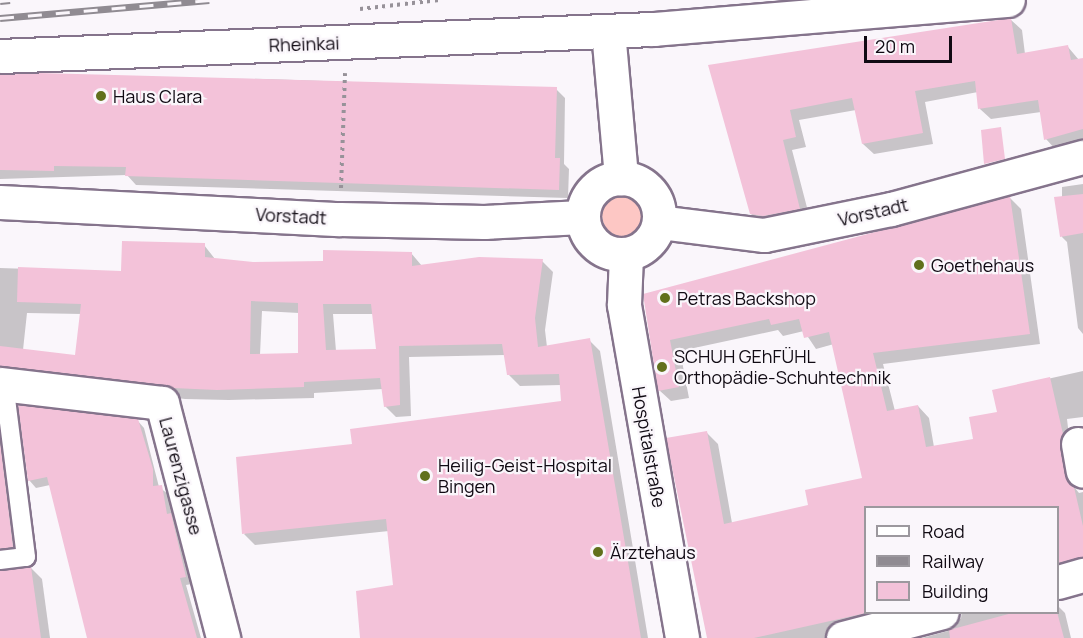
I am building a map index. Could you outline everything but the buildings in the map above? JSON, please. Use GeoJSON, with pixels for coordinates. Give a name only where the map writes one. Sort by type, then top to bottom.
{"type":"FeatureCollection","features":[{"type":"Feature","properties":{"kind":"street","name":"Rheinkai"},"geometry":{"type":"LineString","coordinates":[[0,56],[608,31],[1008,0]]}},
{"type":"Feature","properties":{"kind":"street"},"geometry":{"type":"LineString","coordinates":[[608,31],[621,178]]}},
{"type":"Feature","properties":{"kind":"street","name":"Vorstadt"},"geometry":{"type":"LineString","coordinates":[[659,222],[764,235],[891,209],[1083,157]]}},
{"type":"Feature","properties":{"kind":"street"},"geometry":{"type":"LineString","coordinates":[[621,178],[651,192],[659,222],[651,240],[626,255],[607,252],[591,241],[582,217],[584,204],[594,189],[621,178]]}},
{"type":"Feature","properties":{"kind":"street","name":"Vorstadt"},"geometry":{"type":"LineString","coordinates":[[0,202],[340,219],[484,222],[582,217]]}},
{"type":"Feature","properties":{"kind":"street","name":"Hospitalstraße"},"geometry":{"type":"LineString","coordinates":[[626,255],[624,305],[682,638]]}},
{"type":"Feature","properties":{"kind":"street","name":"Laurenzigasse"},"geometry":{"type":"LineString","coordinates":[[2,384],[162,403],[223,638]]}},
{"type":"Feature","properties":{"kind":"street"},"geometry":{"type":"LineString","coordinates":[[1059,582],[1083,574]]}},
{"type":"Feature","properties":{"kind":"street"},"geometry":{"type":"LineString","coordinates":[[843,638],[934,614]]}},
{"type":"Feature","properties":{"kind":"lane"},"geometry":{"type":"LineString","coordinates":[[0,560],[26,556],[2,384]]}},
{"type":"Feature","properties":{"kind":"path"},"geometry":{"type":"LineString","coordinates":[[364,6],[439,0]]}},
{"type":"Feature","properties":{"kind":"path"},"geometry":{"type":"LineString","coordinates":[[340,219],[346,42]]}},
{"type":"Feature","properties":{"kind":"shaded area"},"geometry":{"type":"Polygon","coordinates":[[[624,193],[639,200],[646,215],[639,230],[624,237],[609,230],[602,215],[609,200],[624,193]]]}},
{"type":"Feature","properties":{"kind":"railway"},"geometry":{"type":"LineString","coordinates":[[0,1],[10,0]]}},
{"type":"Feature","properties":{"kind":"railway"},"geometry":{"type":"LineString","coordinates":[[0,18],[209,0]]}},
{"type":"Feature","properties":{"kind":"place","name":"Haus Clara"},"geometry":{"type":"Point","coordinates":[101,96]}},
{"type":"Feature","properties":{"kind":"place","name":"Goethehaus"},"geometry":{"type":"Point","coordinates":[919,265]}},
{"type":"Feature","properties":{"kind":"place","name":"Petras Backshop"},"geometry":{"type":"Point","coordinates":[665,298]}},
{"type":"Feature","properties":{"kind":"place","name":"SCHUH GEhFÜHL Orthopädie-Schuhtechnik"},"geometry":{"type":"Point","coordinates":[662,367]}},
{"type":"Feature","properties":{"kind":"place","name":"Heilig-Geist-Hospital Bingen"},"geometry":{"type":"Point","coordinates":[425,476]}},
{"type":"Feature","properties":{"kind":"place","name":"Ärztehaus"},"geometry":{"type":"Point","coordinates":[598,552]}}]}
